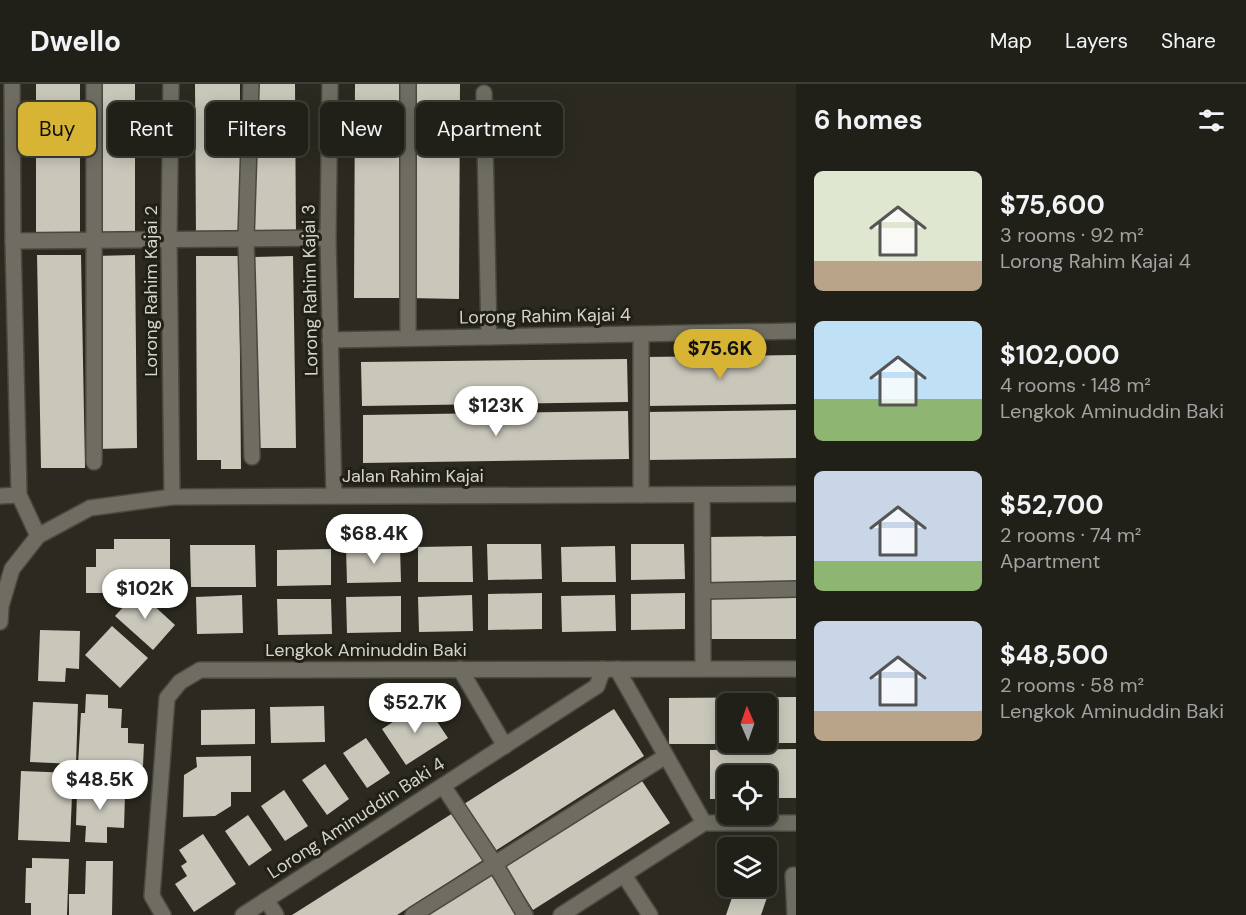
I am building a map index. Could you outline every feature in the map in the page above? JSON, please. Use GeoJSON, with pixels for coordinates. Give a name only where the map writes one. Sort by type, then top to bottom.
{"type":"FeatureCollection","features":[{"type":"Feature","properties":{"kind":"street"},"geometry":{"type":"LineString","coordinates":[[0,622],[1,606],[12,569],[38,536],[19,495],[12,84]]}},
{"type":"Feature","properties":{"kind":"street","name":"Lorong Rahim Kajai 2"},"geometry":{"type":"LineString","coordinates":[[171,84],[172,497]]}},
{"type":"Feature","properties":{"kind":"street"},"geometry":{"type":"LineString","coordinates":[[251,84],[246,238],[252,457]]}},
{"type":"Feature","properties":{"kind":"street","name":"Lorong Rahim Kajai 3"},"geometry":{"type":"LineString","coordinates":[[330,84],[328,238],[334,496]]}},
{"type":"Feature","properties":{"kind":"street"},"geometry":{"type":"LineString","coordinates":[[408,84],[408,338]]}},
{"type":"Feature","properties":{"kind":"street"},"geometry":{"type":"LineString","coordinates":[[94,86],[94,462]]}},
{"type":"Feature","properties":{"kind":"street"},"geometry":{"type":"LineString","coordinates":[[484,93],[489,337]]}},
{"type":"Feature","properties":{"kind":"street"},"geometry":{"type":"LineString","coordinates":[[13,241],[328,238]]}},
{"type":"Feature","properties":{"kind":"street","name":"Lorong Rahim Kajai 4"},"geometry":{"type":"LineString","coordinates":[[330,340],[796,331]]}},
{"type":"Feature","properties":{"kind":"street"},"geometry":{"type":"LineString","coordinates":[[641,334],[641,495]]}},
{"type":"Feature","properties":{"kind":"street","name":"Jalan Rahim Kajai"},"geometry":{"type":"LineString","coordinates":[[38,536],[90,508],[172,497],[796,494]]}},
{"type":"Feature","properties":{"kind":"street"},"geometry":{"type":"LineString","coordinates":[[0,496],[19,495]]}},
{"type":"Feature","properties":{"kind":"street"},"geometry":{"type":"LineString","coordinates":[[702,495],[703,669]]}},
{"type":"Feature","properties":{"kind":"street"},"geometry":{"type":"LineString","coordinates":[[703,591],[796,590]]}},
{"type":"Feature","properties":{"kind":"street"},"geometry":{"type":"LineString","coordinates":[[460,669],[505,746]]}},
{"type":"Feature","properties":{"kind":"street"},"geometry":{"type":"LineString","coordinates":[[610,669],[666,756],[704,823]]}},
{"type":"Feature","properties":{"kind":"street","name":"Lorong Aminuddin Baki 4"},"geometry":{"type":"LineString","coordinates":[[243,915],[597,686],[610,669]]}},
{"type":"Feature","properties":{"kind":"street","name":"Lengkok Aminuddin Baki"},"geometry":{"type":"LineString","coordinates":[[163,915],[152,896],[167,698],[180,682],[200,670],[796,669]]}},
{"type":"Feature","properties":{"kind":"street"},"geometry":{"type":"LineString","coordinates":[[413,915],[666,756]]}},
{"type":"Feature","properties":{"kind":"street"},"geometry":{"type":"LineString","coordinates":[[443,786],[495,864],[525,915]]}},
{"type":"Feature","properties":{"kind":"street"},"geometry":{"type":"LineString","coordinates":[[561,915],[704,823],[796,823]]}},
{"type":"Feature","properties":{"kind":"street"},"geometry":{"type":"LineString","coordinates":[[793,874],[795,915]]}},
{"type":"Feature","properties":{"kind":"street"},"geometry":{"type":"LineString","coordinates":[[624,875],[650,915]]}},
{"type":"Feature","properties":{"kind":"street"},"geometry":{"type":"LineString","coordinates":[[266,900],[276,915]]}},
{"type":"Feature","properties":{"kind":"building"},"geometry":{"type":"Polygon","coordinates":[[[36,84],[80,84],[80,102],[36,102],[36,84]]]}},
{"type":"Feature","properties":{"kind":"building"},"geometry":{"type":"Polygon","coordinates":[[[93,84],[135,84],[135,102],[108,102],[108,156],[135,156],[135,240],[93,240],[93,156],[96,156],[96,102],[93,102],[93,84]]]}},
{"type":"Feature","properties":{"kind":"building"},"geometry":{"type":"Polygon","coordinates":[[[195,84],[240,84],[240,102],[206,102],[206,156],[240,156],[240,239],[196,239],[195,84]]]}},
{"type":"Feature","properties":{"kind":"building"},"geometry":{"type":"Polygon","coordinates":[[[249,84],[295,84],[295,102],[249,102],[249,84]]]}},
{"type":"Feature","properties":{"kind":"building"},"geometry":{"type":"Polygon","coordinates":[[[355,84],[402,84],[402,102],[355,102],[355,84]]]}},
{"type":"Feature","properties":{"kind":"building"},"geometry":{"type":"Polygon","coordinates":[[[410,84],[460,84],[460,102],[416,102],[416,156],[460,156],[459,299],[409,298],[410,84]]]}},
{"type":"Feature","properties":{"kind":"building"},"geometry":{"type":"Polygon","coordinates":[[[36,156],[80,156],[80,238],[36,238],[36,156]]]}},
{"type":"Feature","properties":{"kind":"building"},"geometry":{"type":"Polygon","coordinates":[[[249,156],[295,156],[296,240],[250,241],[249,156]]]}},
{"type":"Feature","properties":{"kind":"building"},"geometry":{"type":"Polygon","coordinates":[[[355,156],[402,156],[402,298],[354,298],[355,156]]]}},
{"type":"Feature","properties":{"kind":"building"},"geometry":{"type":"Polygon","coordinates":[[[37,255],[81,255],[85,468],[41,468],[37,255]]]}},
{"type":"Feature","properties":{"kind":"building"},"geometry":{"type":"Polygon","coordinates":[[[135,255],[137,448],[96,449],[94,256],[135,255]]]}},
{"type":"Feature","properties":{"kind":"building"},"geometry":{"type":"Polygon","coordinates":[[[196,256],[239,256],[241,469],[221,469],[221,460],[197,460],[196,256]]]}},
{"type":"Feature","properties":{"kind":"building"},"geometry":{"type":"Polygon","coordinates":[[[293,256],[296,448],[253,448],[249,257],[293,256]]]}},
{"type":"Feature","properties":{"kind":"building"},"geometry":{"type":"Polygon","coordinates":[[[796,355],[796,404],[645,406],[644,357],[796,355]]]}},
{"type":"Feature","properties":{"kind":"building"},"geometry":{"type":"Polygon","coordinates":[[[627,359],[628,402],[362,406],[361,362],[627,359]]]}},
{"type":"Feature","properties":{"kind":"building"},"geometry":{"type":"Polygon","coordinates":[[[796,410],[796,458],[646,460],[645,412],[796,410]]]}},
{"type":"Feature","properties":{"kind":"building"},"geometry":{"type":"Polygon","coordinates":[[[628,411],[629,459],[363,463],[363,415],[628,411]]]}},
{"type":"Feature","properties":{"kind":"building"},"geometry":{"type":"Polygon","coordinates":[[[796,536],[796,585],[707,586],[707,537],[796,536]]]}},
{"type":"Feature","properties":{"kind":"building"},"geometry":{"type":"Polygon","coordinates":[[[114,539],[170,539],[170,588],[117,588],[117,593],[86,593],[86,567],[96,567],[96,549],[114,549],[114,539]]]}},
{"type":"Feature","properties":{"kind":"building"},"geometry":{"type":"Polygon","coordinates":[[[487,544],[541,544],[542,579],[488,580],[487,544]]]}},
{"type":"Feature","properties":{"kind":"building"},"geometry":{"type":"Polygon","coordinates":[[[631,544],[684,544],[685,579],[631,580],[631,544]]]}},
{"type":"Feature","properties":{"kind":"building"},"geometry":{"type":"Polygon","coordinates":[[[190,545],[255,545],[256,587],[191,587],[190,545]]]}},
{"type":"Feature","properties":{"kind":"building"},"geometry":{"type":"Polygon","coordinates":[[[472,546],[473,582],[418,582],[418,547],[472,546]]]}},
{"type":"Feature","properties":{"kind":"building"},"geometry":{"type":"Polygon","coordinates":[[[615,546],[616,582],[562,582],[561,547],[615,546]]]}},
{"type":"Feature","properties":{"kind":"building"},"geometry":{"type":"Polygon","coordinates":[[[400,547],[401,582],[347,583],[346,548],[400,547]]]}},
{"type":"Feature","properties":{"kind":"building"},"geometry":{"type":"Polygon","coordinates":[[[331,549],[331,585],[277,586],[277,550],[331,549]]]}},
{"type":"Feature","properties":{"kind":"building"},"geometry":{"type":"Polygon","coordinates":[[[138,591],[175,625],[153,650],[115,616],[138,591]]]}},
{"type":"Feature","properties":{"kind":"building"},"geometry":{"type":"Polygon","coordinates":[[[542,593],[542,629],[488,630],[488,594],[542,593]]]}},
{"type":"Feature","properties":{"kind":"building"},"geometry":{"type":"Polygon","coordinates":[[[685,593],[685,629],[631,630],[631,594],[685,593]]]}},
{"type":"Feature","properties":{"kind":"building"},"geometry":{"type":"Polygon","coordinates":[[[708,594],[796,594],[796,639],[708,639],[708,594]]]}},
{"type":"Feature","properties":{"kind":"building"},"geometry":{"type":"Polygon","coordinates":[[[242,595],[243,633],[197,634],[196,597],[242,595]]]}},
{"type":"Feature","properties":{"kind":"building"},"geometry":{"type":"Polygon","coordinates":[[[472,595],[473,631],[419,632],[418,597],[472,595]]]}},
{"type":"Feature","properties":{"kind":"building"},"geometry":{"type":"Polygon","coordinates":[[[615,595],[616,631],[562,632],[561,596],[615,595]]]}},
{"type":"Feature","properties":{"kind":"building"},"geometry":{"type":"Polygon","coordinates":[[[401,596],[401,632],[347,633],[346,597],[401,596]]]}},
{"type":"Feature","properties":{"kind":"building"},"geometry":{"type":"Polygon","coordinates":[[[277,599],[331,599],[332,634],[278,635],[277,599]]]}},
{"type":"Feature","properties":{"kind":"building"},"geometry":{"type":"Polygon","coordinates":[[[112,626],[148,658],[120,688],[85,655],[112,626]]]}},
{"type":"Feature","properties":{"kind":"building"},"geometry":{"type":"Polygon","coordinates":[[[40,630],[80,631],[79,669],[66,668],[65,682],[38,681],[40,630]]]}},
{"type":"Feature","properties":{"kind":"building"},"geometry":{"type":"Polygon","coordinates":[[[86,694],[108,695],[108,708],[122,709],[121,728],[128,728],[128,743],[144,744],[143,766],[78,764],[81,713],[85,713],[86,694]]]}},
{"type":"Feature","properties":{"kind":"building"},"geometry":{"type":"Polygon","coordinates":[[[777,697],[796,697],[796,743],[777,743],[777,697]]]}},
{"type":"Feature","properties":{"kind":"building"},"geometry":{"type":"Polygon","coordinates":[[[669,698],[717,698],[717,744],[669,744],[669,698]]]}},
{"type":"Feature","properties":{"kind":"building"},"geometry":{"type":"Polygon","coordinates":[[[33,702],[78,704],[76,764],[30,762],[33,702]]]}},
{"type":"Feature","properties":{"kind":"building"},"geometry":{"type":"Polygon","coordinates":[[[424,702],[448,738],[406,765],[382,729],[424,702]]]}},
{"type":"Feature","properties":{"kind":"building"},"geometry":{"type":"Polygon","coordinates":[[[324,706],[325,742],[271,743],[270,707],[324,706]]]}},
{"type":"Feature","properties":{"kind":"building"},"geometry":{"type":"Polygon","coordinates":[[[255,709],[255,744],[201,745],[201,710],[255,709]]]}},
{"type":"Feature","properties":{"kind":"building"},"geometry":{"type":"Polygon","coordinates":[[[614,709],[644,756],[495,851],[464,804],[614,709]]]}},
{"type":"Feature","properties":{"kind":"building"},"geometry":{"type":"Polygon","coordinates":[[[366,738],[390,773],[367,788],[343,753],[366,738]]]}},
{"type":"Feature","properties":{"kind":"building"},"geometry":{"type":"Polygon","coordinates":[[[777,749],[796,749],[796,798],[777,798],[777,765],[717,765],[717,799],[710,799],[710,750],[717,750],[717,753],[777,753],[777,749]]]}},
{"type":"Feature","properties":{"kind":"building"},"geometry":{"type":"Polygon","coordinates":[[[251,756],[251,792],[231,792],[231,806],[215,816],[183,817],[184,775],[197,767],[196,757],[251,756]]]}},
{"type":"Feature","properties":{"kind":"building"},"geometry":{"type":"Polygon","coordinates":[[[325,764],[349,799],[327,815],[302,780],[325,764]]]}},
{"type":"Feature","properties":{"kind":"building"},"geometry":{"type":"Polygon","coordinates":[[[21,771],[73,773],[70,842],[18,840],[21,771]]]}},
{"type":"Feature","properties":{"kind":"building"},"geometry":{"type":"Polygon","coordinates":[[[638,775],[670,823],[533,910],[502,862],[638,775]]]}},
{"type":"Feature","properties":{"kind":"building"},"geometry":{"type":"Polygon","coordinates":[[[95,778],[113,779],[113,794],[125,795],[124,828],[107,827],[107,843],[85,842],[86,826],[76,825],[77,792],[95,793],[95,778]]]}},
{"type":"Feature","properties":{"kind":"building"},"geometry":{"type":"Polygon","coordinates":[[[284,790],[308,826],[285,841],[261,806],[284,790]]]}},
{"type":"Feature","properties":{"kind":"building"},"geometry":{"type":"Polygon","coordinates":[[[453,813],[483,860],[397,915],[292,915],[453,813]]]}},
{"type":"Feature","properties":{"kind":"building"},"geometry":{"type":"Polygon","coordinates":[[[248,815],[272,850],[249,866],[225,831],[248,815]]]}},
{"type":"Feature","properties":{"kind":"building"},"geometry":{"type":"Polygon","coordinates":[[[203,834],[236,884],[194,912],[175,884],[187,876],[181,866],[187,862],[179,850],[203,834]]]}},
{"type":"Feature","properties":{"kind":"building"},"geometry":{"type":"Polygon","coordinates":[[[32,858],[69,859],[67,915],[31,915],[31,903],[25,903],[26,868],[32,868],[32,858]]]}},
{"type":"Feature","properties":{"kind":"building"},"geometry":{"type":"Polygon","coordinates":[[[86,861],[113,861],[112,915],[69,915],[69,894],[85,894],[86,861]]]}},
{"type":"Feature","properties":{"kind":"building"},"geometry":{"type":"Polygon","coordinates":[[[489,872],[517,915],[422,915],[489,872]]]}},
{"type":"Feature","properties":{"kind":"building"},"geometry":{"type":"Polygon","coordinates":[[[732,897],[767,897],[761,915],[726,915],[732,897]]]}}]}
